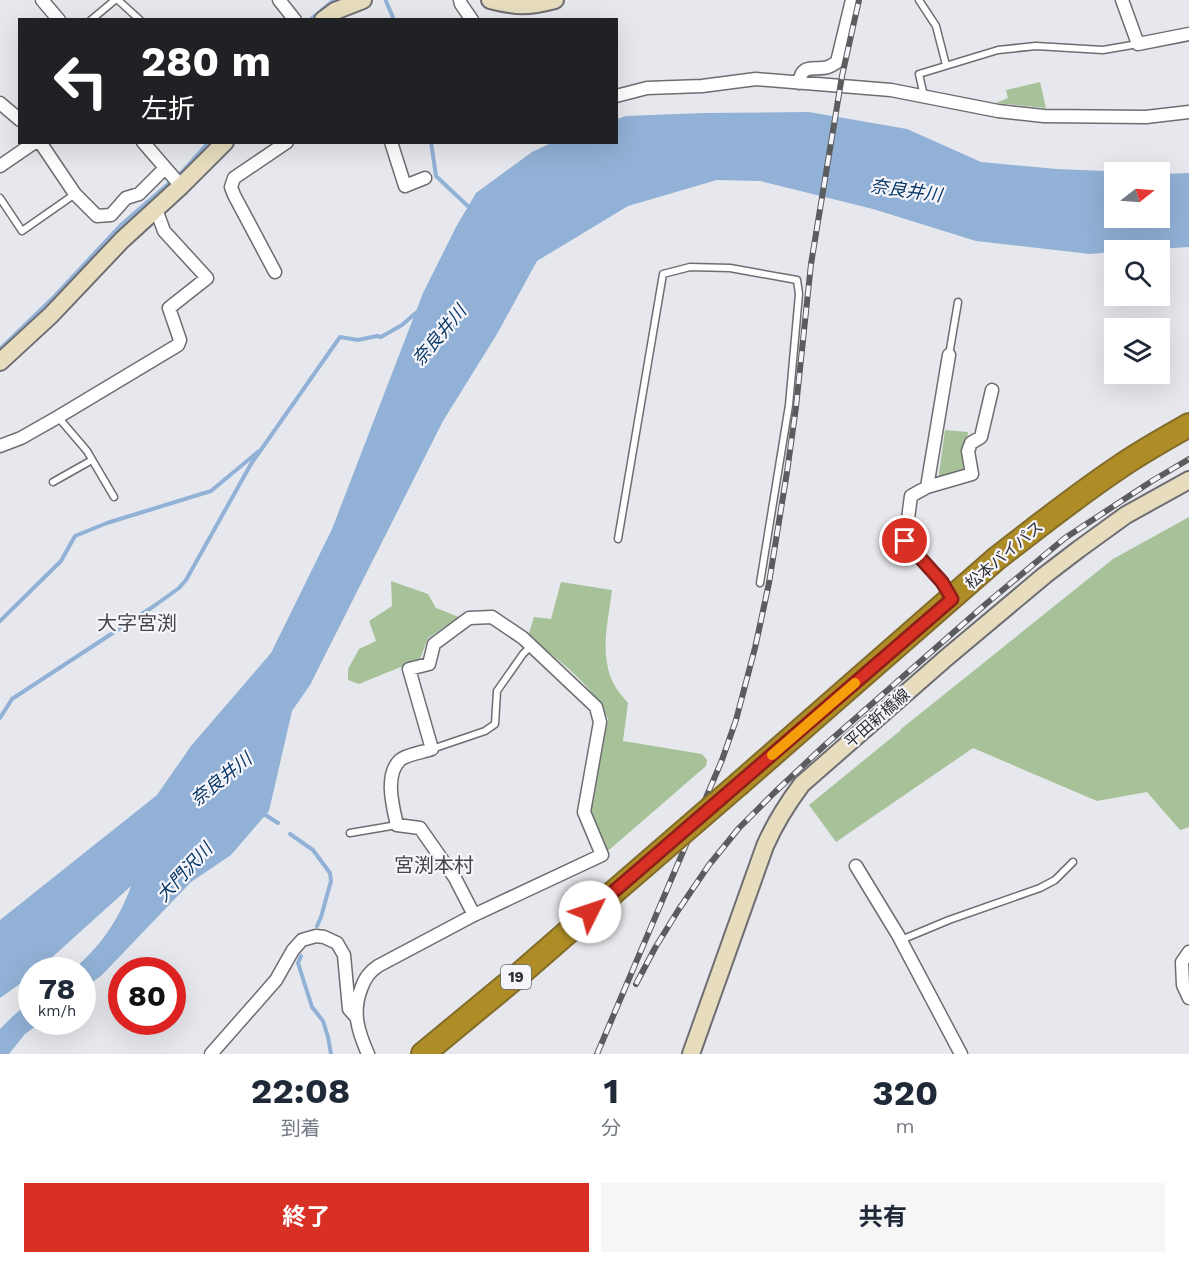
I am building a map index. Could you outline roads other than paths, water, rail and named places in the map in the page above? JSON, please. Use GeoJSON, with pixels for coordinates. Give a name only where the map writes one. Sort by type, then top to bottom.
{"type":"FeatureCollection","features":[{"type":"Feature","properties":{"kind":"highway","name":"松本バイパス"},"geometry":{"type":"LineString","coordinates":[[423,1054],[522,972],[996,559],[1120,466],[1189,425]]}},
{"type":"Feature","properties":{"kind":"main road"},"geometry":{"type":"LineString","coordinates":[[326,18],[335,11],[363,0]]}},
{"type":"Feature","properties":{"kind":"main road"},"geometry":{"type":"LineString","coordinates":[[490,0],[523,6],[555,0]]}},
{"type":"Feature","properties":{"kind":"main road"},"geometry":{"type":"LineString","coordinates":[[0,362],[51,315],[122,240],[156,209],[173,177],[226,144]]}},
{"type":"Feature","properties":{"kind":"main road","name":"平田新橋線"},"geometry":{"type":"LineString","coordinates":[[691,1054],[773,827],[802,784],[946,658],[1054,568],[1126,515],[1189,480]]}},
{"type":"Feature","properties":{"kind":"street"},"geometry":{"type":"LineString","coordinates":[[42,0],[57,18]]}},
{"type":"Feature","properties":{"kind":"street"},"geometry":{"type":"LineString","coordinates":[[279,0],[293,18]]}},
{"type":"Feature","properties":{"kind":"street"},"geometry":{"type":"LineString","coordinates":[[460,0],[471,18]]}},
{"type":"Feature","properties":{"kind":"street"},"geometry":{"type":"LineString","coordinates":[[799,83],[803,71],[814,67],[826,68],[837,62],[852,0]]}},
{"type":"Feature","properties":{"kind":"street"},"geometry":{"type":"LineString","coordinates":[[1122,0],[1138,44],[1189,33]]}},
{"type":"Feature","properties":{"kind":"street"},"geometry":{"type":"LineString","coordinates":[[618,95],[647,88],[702,86],[756,79],[891,90],[998,111],[1044,116],[1146,117],[1189,112]]}},
{"type":"Feature","properties":{"kind":"street"},"geometry":{"type":"LineString","coordinates":[[0,103],[18,118]]}},
{"type":"Feature","properties":{"kind":"street"},"geometry":{"type":"LineString","coordinates":[[0,166],[32,144]]}},
{"type":"Feature","properties":{"kind":"street"},"geometry":{"type":"LineString","coordinates":[[41,144],[75,194],[97,216],[111,215],[126,198],[173,177],[145,144]]}},
{"type":"Feature","properties":{"kind":"street"},"geometry":{"type":"LineString","coordinates":[[275,272],[231,186],[234,178],[284,144]]}},
{"type":"Feature","properties":{"kind":"street"},"geometry":{"type":"LineString","coordinates":[[392,144],[405,186],[425,178]]}},
{"type":"Feature","properties":{"kind":"street"},"geometry":{"type":"LineString","coordinates":[[0,446],[21,438],[178,345],[180,340],[169,308],[207,278],[164,231],[156,209]]}},
{"type":"Feature","properties":{"kind":"street"},"geometry":{"type":"LineString","coordinates":[[927,487],[949,355]]}},
{"type":"Feature","properties":{"kind":"street"},"geometry":{"type":"LineString","coordinates":[[952,599],[942,582],[905,541],[911,496],[927,487],[972,474],[968,452],[971,442],[981,437],[992,390]]}},
{"type":"Feature","properties":{"kind":"street"},"geometry":{"type":"LineString","coordinates":[[368,1054],[360,1036],[356,1018],[357,1001],[364,979],[370,971],[474,915],[602,855],[584,812],[600,722],[596,706],[523,638],[492,617],[469,618],[434,644],[429,664],[410,669],[432,749],[400,759],[393,770],[390,791],[397,825],[420,828],[455,879],[474,915]]}},
{"type":"Feature","properties":{"kind":"street"},"geometry":{"type":"LineString","coordinates":[[856,866],[901,940],[961,1054]]}},
{"type":"Feature","properties":{"kind":"street"},"geometry":{"type":"LineString","coordinates":[[211,1054],[276,980],[293,950],[302,940],[316,936],[337,943],[344,954],[349,1009],[356,1018]]}},
{"type":"Feature","properties":{"kind":"street"},"geometry":{"type":"LineString","coordinates":[[1189,952],[1182,962],[1183,985],[1189,999]]}},
{"type":"Feature","properties":{"kind":"lane"},"geometry":{"type":"LineString","coordinates":[[94,18],[116,0],[138,18]]}},
{"type":"Feature","properties":{"kind":"lane"},"geometry":{"type":"LineString","coordinates":[[919,0],[936,26],[946,65]]}},
{"type":"Feature","properties":{"kind":"lane"},"geometry":{"type":"LineString","coordinates":[[924,97],[919,74],[998,50],[1036,46],[1104,50],[1138,44]]}},
{"type":"Feature","properties":{"kind":"lane"},"geometry":{"type":"LineString","coordinates":[[0,198],[22,231],[75,194]]}},
{"type":"Feature","properties":{"kind":"lane"},"geometry":{"type":"LineString","coordinates":[[618,539],[663,274],[690,267],[730,268],[797,280],[799,294],[789,405],[760,583]]}},
{"type":"Feature","properties":{"kind":"lane"},"geometry":{"type":"LineString","coordinates":[[949,355],[958,302]]}},
{"type":"Feature","properties":{"kind":"lane"},"geometry":{"type":"LineString","coordinates":[[58,417],[87,451],[114,497]]}},
{"type":"Feature","properties":{"kind":"lane"},"geometry":{"type":"LineString","coordinates":[[53,482],[92,460]]}},
{"type":"Feature","properties":{"kind":"lane"},"geometry":{"type":"LineString","coordinates":[[432,749],[485,731],[495,724],[496,691],[531,646]]}},
{"type":"Feature","properties":{"kind":"lane"},"geometry":{"type":"LineString","coordinates":[[350,833],[397,825]]}},
{"type":"Feature","properties":{"kind":"lane"},"geometry":{"type":"LineString","coordinates":[[901,940],[960,915],[1040,888],[1055,880],[1073,862]]}},
{"type":"Feature","properties":{"kind":"water"},"geometry":{"type":"Polygon","coordinates":[[[809,112],[907,129],[981,162],[1104,171],[1104,228],[1170,228],[1170,174],[1189,173],[1189,247],[1170,248],[1170,240],[1104,240],[1104,253],[1090,254],[976,241],[873,209],[760,181],[717,180],[628,206],[537,261],[497,334],[443,421],[310,685],[292,711],[269,811],[231,855],[191,882],[119,957],[108,957],[108,969],[96,979],[96,957],[87,957],[108,932],[131,886],[52,957],[18,957],[18,985],[0,998],[0,920],[157,795],[191,746],[271,653],[332,529],[423,293],[476,193],[532,152],[549,144],[618,144],[618,119],[626,116],[809,112]]]}},
{"type":"Feature","properties":{"kind":"water"},"geometry":{"type":"Polygon","coordinates":[[[18,1012],[18,1035],[24,1035],[9,1054],[0,1054],[0,1029],[18,1012]]]}},
{"type":"Feature","properties":{"kind":"waterway"},"geometry":{"type":"LineString","coordinates":[[312,18],[334,0]]}},
{"type":"Feature","properties":{"kind":"waterway"},"geometry":{"type":"LineString","coordinates":[[386,1],[393,18]]}},
{"type":"Feature","properties":{"kind":"waterway"},"geometry":{"type":"LineString","coordinates":[[0,349],[52,299],[121,225],[182,172],[207,144]]}},
{"type":"Feature","properties":{"kind":"waterway"},"geometry":{"type":"LineString","coordinates":[[431,144],[436,176],[472,210]]}},
{"type":"Feature","properties":{"kind":"waterway"},"geometry":{"type":"LineString","coordinates":[[0,718],[12,699],[179,588],[186,580],[251,464],[340,337],[358,340],[381,337],[402,325],[417,312]]}},
{"type":"Feature","properties":{"kind":"waterway"},"geometry":{"type":"LineString","coordinates":[[0,621],[61,561],[75,536],[107,523],[211,491],[259,451]]}},
{"type":"Feature","properties":{"kind":"waterway"},"geometry":{"type":"LineString","coordinates":[[264,814],[278,823]]}},
{"type":"Feature","properties":{"kind":"waterway"},"geometry":{"type":"LineString","coordinates":[[290,834],[313,850],[330,873],[331,881],[317,926]]}},
{"type":"Feature","properties":{"kind":"waterway"},"geometry":{"type":"LineString","coordinates":[[301,956],[298,963],[312,1007],[323,1021],[331,1054]]}},
{"type":"Feature","properties":{"kind":"railway"},"geometry":{"type":"LineString","coordinates":[[597,1054],[722,760],[736,720],[755,648],[769,583],[787,472],[811,264],[842,76],[859,0]]}},
{"type":"Feature","properties":{"kind":"railway"},"geometry":{"type":"LineString","coordinates":[[636,984],[655,948],[709,865],[739,828],[775,792],[825,745],[987,603],[1065,538],[1189,459]]}},
{"type":"Feature","properties":{"kind":"district","name":"大字宮渕"},"geometry":{"type":"Point","coordinates":[137,623]}},
{"type":"Feature","properties":{"kind":"district","name":"宮渕本村"},"geometry":{"type":"Point","coordinates":[434,865]}},
{"type":"Feature","properties":{"kind":"water label","name":"奈良井川"},"geometry":{"type":"Point","coordinates":[906,190]}},
{"type":"Feature","properties":{"kind":"water label","name":"奈良井川"},"geometry":{"type":"Point","coordinates":[439,335]}},
{"type":"Feature","properties":{"kind":"water label","name":"奈良井川"},"geometry":{"type":"Point","coordinates":[221,779]}},
{"type":"Feature","properties":{"kind":"water label","name":"大門沢川"},"geometry":{"type":"Point","coordinates":[184,872]}}]}
